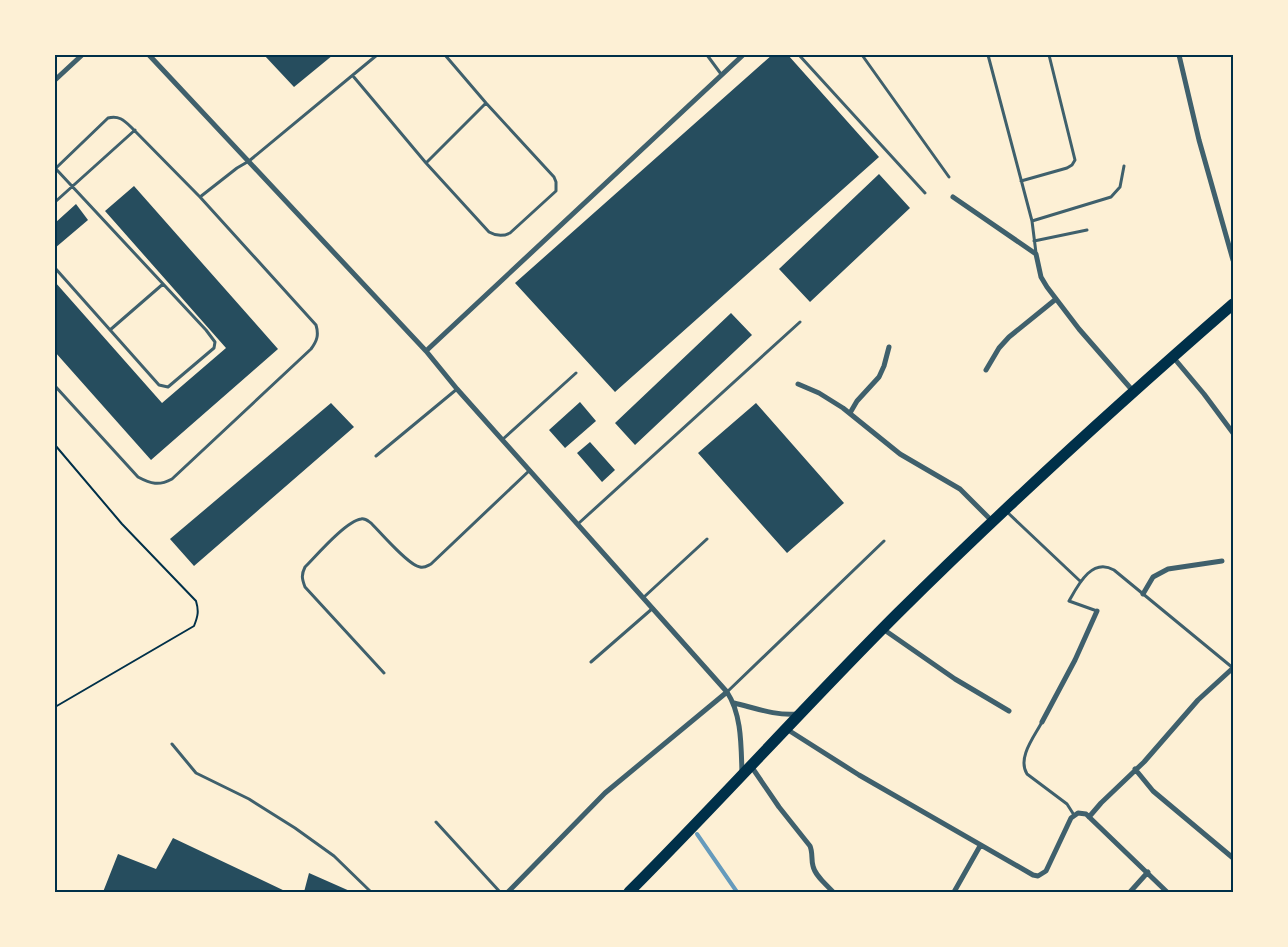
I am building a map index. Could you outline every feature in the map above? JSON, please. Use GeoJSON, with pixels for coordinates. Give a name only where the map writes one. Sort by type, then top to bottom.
{"type":"FeatureCollection","features":[{"type":"Feature","properties":{"kind":"highway"},"geometry":{"type":"LineString","coordinates":[[629,892],[742,776],[785,728],[883,629],[993,522],[1173,356],[1233,304]]}},
{"type":"Feature","properties":{"kind":"street"},"geometry":{"type":"LineString","coordinates":[[55,80],[82,55]]}},
{"type":"Feature","properties":{"kind":"street"},"geometry":{"type":"LineString","coordinates":[[149,55],[426,351],[457,389],[579,523],[727,692],[734,702],[742,743],[742,776]]}},
{"type":"Feature","properties":{"kind":"street"},"geometry":{"type":"LineString","coordinates":[[426,351],[743,55]]}},
{"type":"Feature","properties":{"kind":"street"},"geometry":{"type":"LineString","coordinates":[[1179,55],[1199,140],[1233,260]]}},
{"type":"Feature","properties":{"kind":"street"},"geometry":{"type":"LineString","coordinates":[[953,197],[1036,254],[1041,276],[1056,300],[1134,392]]}},
{"type":"Feature","properties":{"kind":"street"},"geometry":{"type":"LineString","coordinates":[[986,370],[999,348],[1009,337],[1056,300]]}},
{"type":"Feature","properties":{"kind":"street"},"geometry":{"type":"LineString","coordinates":[[850,413],[857,400],[879,377],[889,348]]}},
{"type":"Feature","properties":{"kind":"street"},"geometry":{"type":"LineString","coordinates":[[1173,356],[1233,433]]}},
{"type":"Feature","properties":{"kind":"street"},"geometry":{"type":"LineString","coordinates":[[798,384],[819,393],[850,413],[900,454],[960,489],[993,522]]}},
{"type":"Feature","properties":{"kind":"street"},"geometry":{"type":"LineString","coordinates":[[1143,594],[1153,577],[1168,569],[1222,561]]}},
{"type":"Feature","properties":{"kind":"street"},"geometry":{"type":"LineString","coordinates":[[1042,722],[1075,660],[1097,611]]}},
{"type":"Feature","properties":{"kind":"street"},"geometry":{"type":"LineString","coordinates":[[883,629],[955,679],[1009,711]]}},
{"type":"Feature","properties":{"kind":"street"},"geometry":{"type":"LineString","coordinates":[[1089,817],[1144,762],[1198,700],[1233,668]]}},
{"type":"Feature","properties":{"kind":"street"},"geometry":{"type":"LineString","coordinates":[[508,892],[605,793],[727,692]]}},
{"type":"Feature","properties":{"kind":"street"},"geometry":{"type":"LineString","coordinates":[[734,702],[766,711],[789,714],[801,713]]}},
{"type":"Feature","properties":{"kind":"street"},"geometry":{"type":"LineString","coordinates":[[785,728],[859,775],[1027,873],[1038,876],[1046,871],[1068,823],[1074,815],[1082,813],[1089,817],[1167,892]]}},
{"type":"Feature","properties":{"kind":"street"},"geometry":{"type":"LineString","coordinates":[[751,765],[779,807],[810,846],[815,872],[834,892]]}},
{"type":"Feature","properties":{"kind":"street"},"geometry":{"type":"LineString","coordinates":[[1135,769],[1153,790],[1233,858]]}},
{"type":"Feature","properties":{"kind":"street"},"geometry":{"type":"LineString","coordinates":[[954,892],[980,846]]}},
{"type":"Feature","properties":{"kind":"street"},"geometry":{"type":"LineString","coordinates":[[1130,892],[1148,872]]}},
{"type":"Feature","properties":{"kind":"lane"},"geometry":{"type":"LineString","coordinates":[[200,197],[249,161],[377,55]]}},
{"type":"Feature","properties":{"kind":"lane"},"geometry":{"type":"LineString","coordinates":[[353,76],[426,163],[489,232],[495,236],[505,236],[556,191],[556,182],[554,177],[445,55]]}},
{"type":"Feature","properties":{"kind":"lane"},"geometry":{"type":"LineString","coordinates":[[707,55],[722,75]]}},
{"type":"Feature","properties":{"kind":"lane"},"geometry":{"type":"LineString","coordinates":[[799,55],[925,192]]}},
{"type":"Feature","properties":{"kind":"lane"},"geometry":{"type":"LineString","coordinates":[[862,55],[949,177]]}},
{"type":"Feature","properties":{"kind":"lane"},"geometry":{"type":"LineString","coordinates":[[988,55],[1032,221],[1036,254]]}},
{"type":"Feature","properties":{"kind":"lane"},"geometry":{"type":"LineString","coordinates":[[1021,181],[1067,168],[1075,160],[1048,55]]}},
{"type":"Feature","properties":{"kind":"lane"},"geometry":{"type":"LineString","coordinates":[[426,163],[486,103]]}},
{"type":"Feature","properties":{"kind":"lane"},"geometry":{"type":"LineString","coordinates":[[55,268],[159,385],[168,387],[214,348],[215,342],[206,330],[56,169],[108,118],[113,116],[124,120],[135,130],[200,197],[316,325],[318,335],[311,349],[172,479],[159,484],[152,484],[138,477],[55,386]]}},
{"type":"Feature","properties":{"kind":"lane"},"geometry":{"type":"LineString","coordinates":[[55,202],[135,130]]}},
{"type":"Feature","properties":{"kind":"lane"},"geometry":{"type":"LineString","coordinates":[[1032,221],[1111,197],[1120,187],[1124,166]]}},
{"type":"Feature","properties":{"kind":"lane"},"geometry":{"type":"LineString","coordinates":[[1034,240],[1087,230]]}},
{"type":"Feature","properties":{"kind":"lane"},"geometry":{"type":"LineString","coordinates":[[110,330],[164,284]]}},
{"type":"Feature","properties":{"kind":"lane"},"geometry":{"type":"LineString","coordinates":[[579,523],[800,322]]}},
{"type":"Feature","properties":{"kind":"lane"},"geometry":{"type":"LineString","coordinates":[[503,439],[576,373]]}},
{"type":"Feature","properties":{"kind":"lane"},"geometry":{"type":"LineString","coordinates":[[376,456],[457,389]]}},
{"type":"Feature","properties":{"kind":"lane"},"geometry":{"type":"LineString","coordinates":[[384,673],[305,587],[302,578],[302,572],[305,567],[350,523],[360,519],[365,519],[371,523],[418,568],[425,567],[431,564],[530,470]]}},
{"type":"Feature","properties":{"kind":"lane"},"geometry":{"type":"LineString","coordinates":[[1006,510],[1080,581]]}},
{"type":"Feature","properties":{"kind":"lane"},"geometry":{"type":"LineString","coordinates":[[644,597],[707,539]]}},
{"type":"Feature","properties":{"kind":"lane"},"geometry":{"type":"LineString","coordinates":[[727,692],[884,541]]}},
{"type":"Feature","properties":{"kind":"lane"},"geometry":{"type":"LineString","coordinates":[[1097,611],[1069,601],[1080,581],[1097,566],[1107,566],[1233,668]]}},
{"type":"Feature","properties":{"kind":"lane"},"geometry":{"type":"LineString","coordinates":[[591,662],[653,607]]}},
{"type":"Feature","properties":{"kind":"lane"},"geometry":{"type":"LineString","coordinates":[[1042,722],[1026,753],[1023,768],[1027,774],[1067,804],[1074,815]]}},
{"type":"Feature","properties":{"kind":"lane"},"geometry":{"type":"LineString","coordinates":[[172,744],[196,773],[248,799],[296,828],[334,856],[371,892]]}},
{"type":"Feature","properties":{"kind":"lane"},"geometry":{"type":"LineString","coordinates":[[436,822],[500,892]]}},
{"type":"Feature","properties":{"kind":"path"},"geometry":{"type":"LineString","coordinates":[[55,446],[122,524],[196,601],[199,609],[198,618],[194,626],[55,707]]}},
{"type":"Feature","properties":{"kind":"building"},"geometry":{"type":"Polygon","coordinates":[[[264,55],[333,55],[294,87],[264,55]]]}},
{"type":"Feature","properties":{"kind":"building"},"geometry":{"type":"Polygon","coordinates":[[[772,55],[788,55],[879,157],[615,392],[515,283],[772,55]]]}},
{"type":"Feature","properties":{"kind":"building"},"geometry":{"type":"Polygon","coordinates":[[[879,174],[910,208],[810,302],[779,269],[879,174]]]}},
{"type":"Feature","properties":{"kind":"building"},"geometry":{"type":"Polygon","coordinates":[[[134,186],[278,349],[151,460],[55,352],[55,282],[162,403],[226,348],[105,211],[134,186]]]}},
{"type":"Feature","properties":{"kind":"building"},"geometry":{"type":"Polygon","coordinates":[[[76,204],[88,220],[55,248],[55,223],[76,204]]]}},
{"type":"Feature","properties":{"kind":"building"},"geometry":{"type":"Polygon","coordinates":[[[731,313],[752,335],[635,445],[615,423],[731,313]]]}},
{"type":"Feature","properties":{"kind":"building"},"geometry":{"type":"Polygon","coordinates":[[[580,402],[596,421],[565,448],[549,430],[580,402]]]}},
{"type":"Feature","properties":{"kind":"building"},"geometry":{"type":"Polygon","coordinates":[[[331,403],[354,427],[194,566],[170,539],[331,403]]]}},
{"type":"Feature","properties":{"kind":"building"},"geometry":{"type":"Polygon","coordinates":[[[756,403],[844,503],[787,553],[698,453],[756,403]]]}},
{"type":"Feature","properties":{"kind":"building"},"geometry":{"type":"Polygon","coordinates":[[[590,442],[615,470],[602,482],[577,453],[590,442]]]}},
{"type":"Feature","properties":{"kind":"building"},"geometry":{"type":"Polygon","coordinates":[[[173,838],[287,892],[103,892],[118,854],[156,869],[173,838]]]}},
{"type":"Feature","properties":{"kind":"building"},"geometry":{"type":"Polygon","coordinates":[[[309,873],[352,892],[304,892],[309,873]]]}},
{"type":"Feature","properties":{"kind":"waterway"},"geometry":{"type":"LineString","coordinates":[[697,834],[737,892]]}}]}
